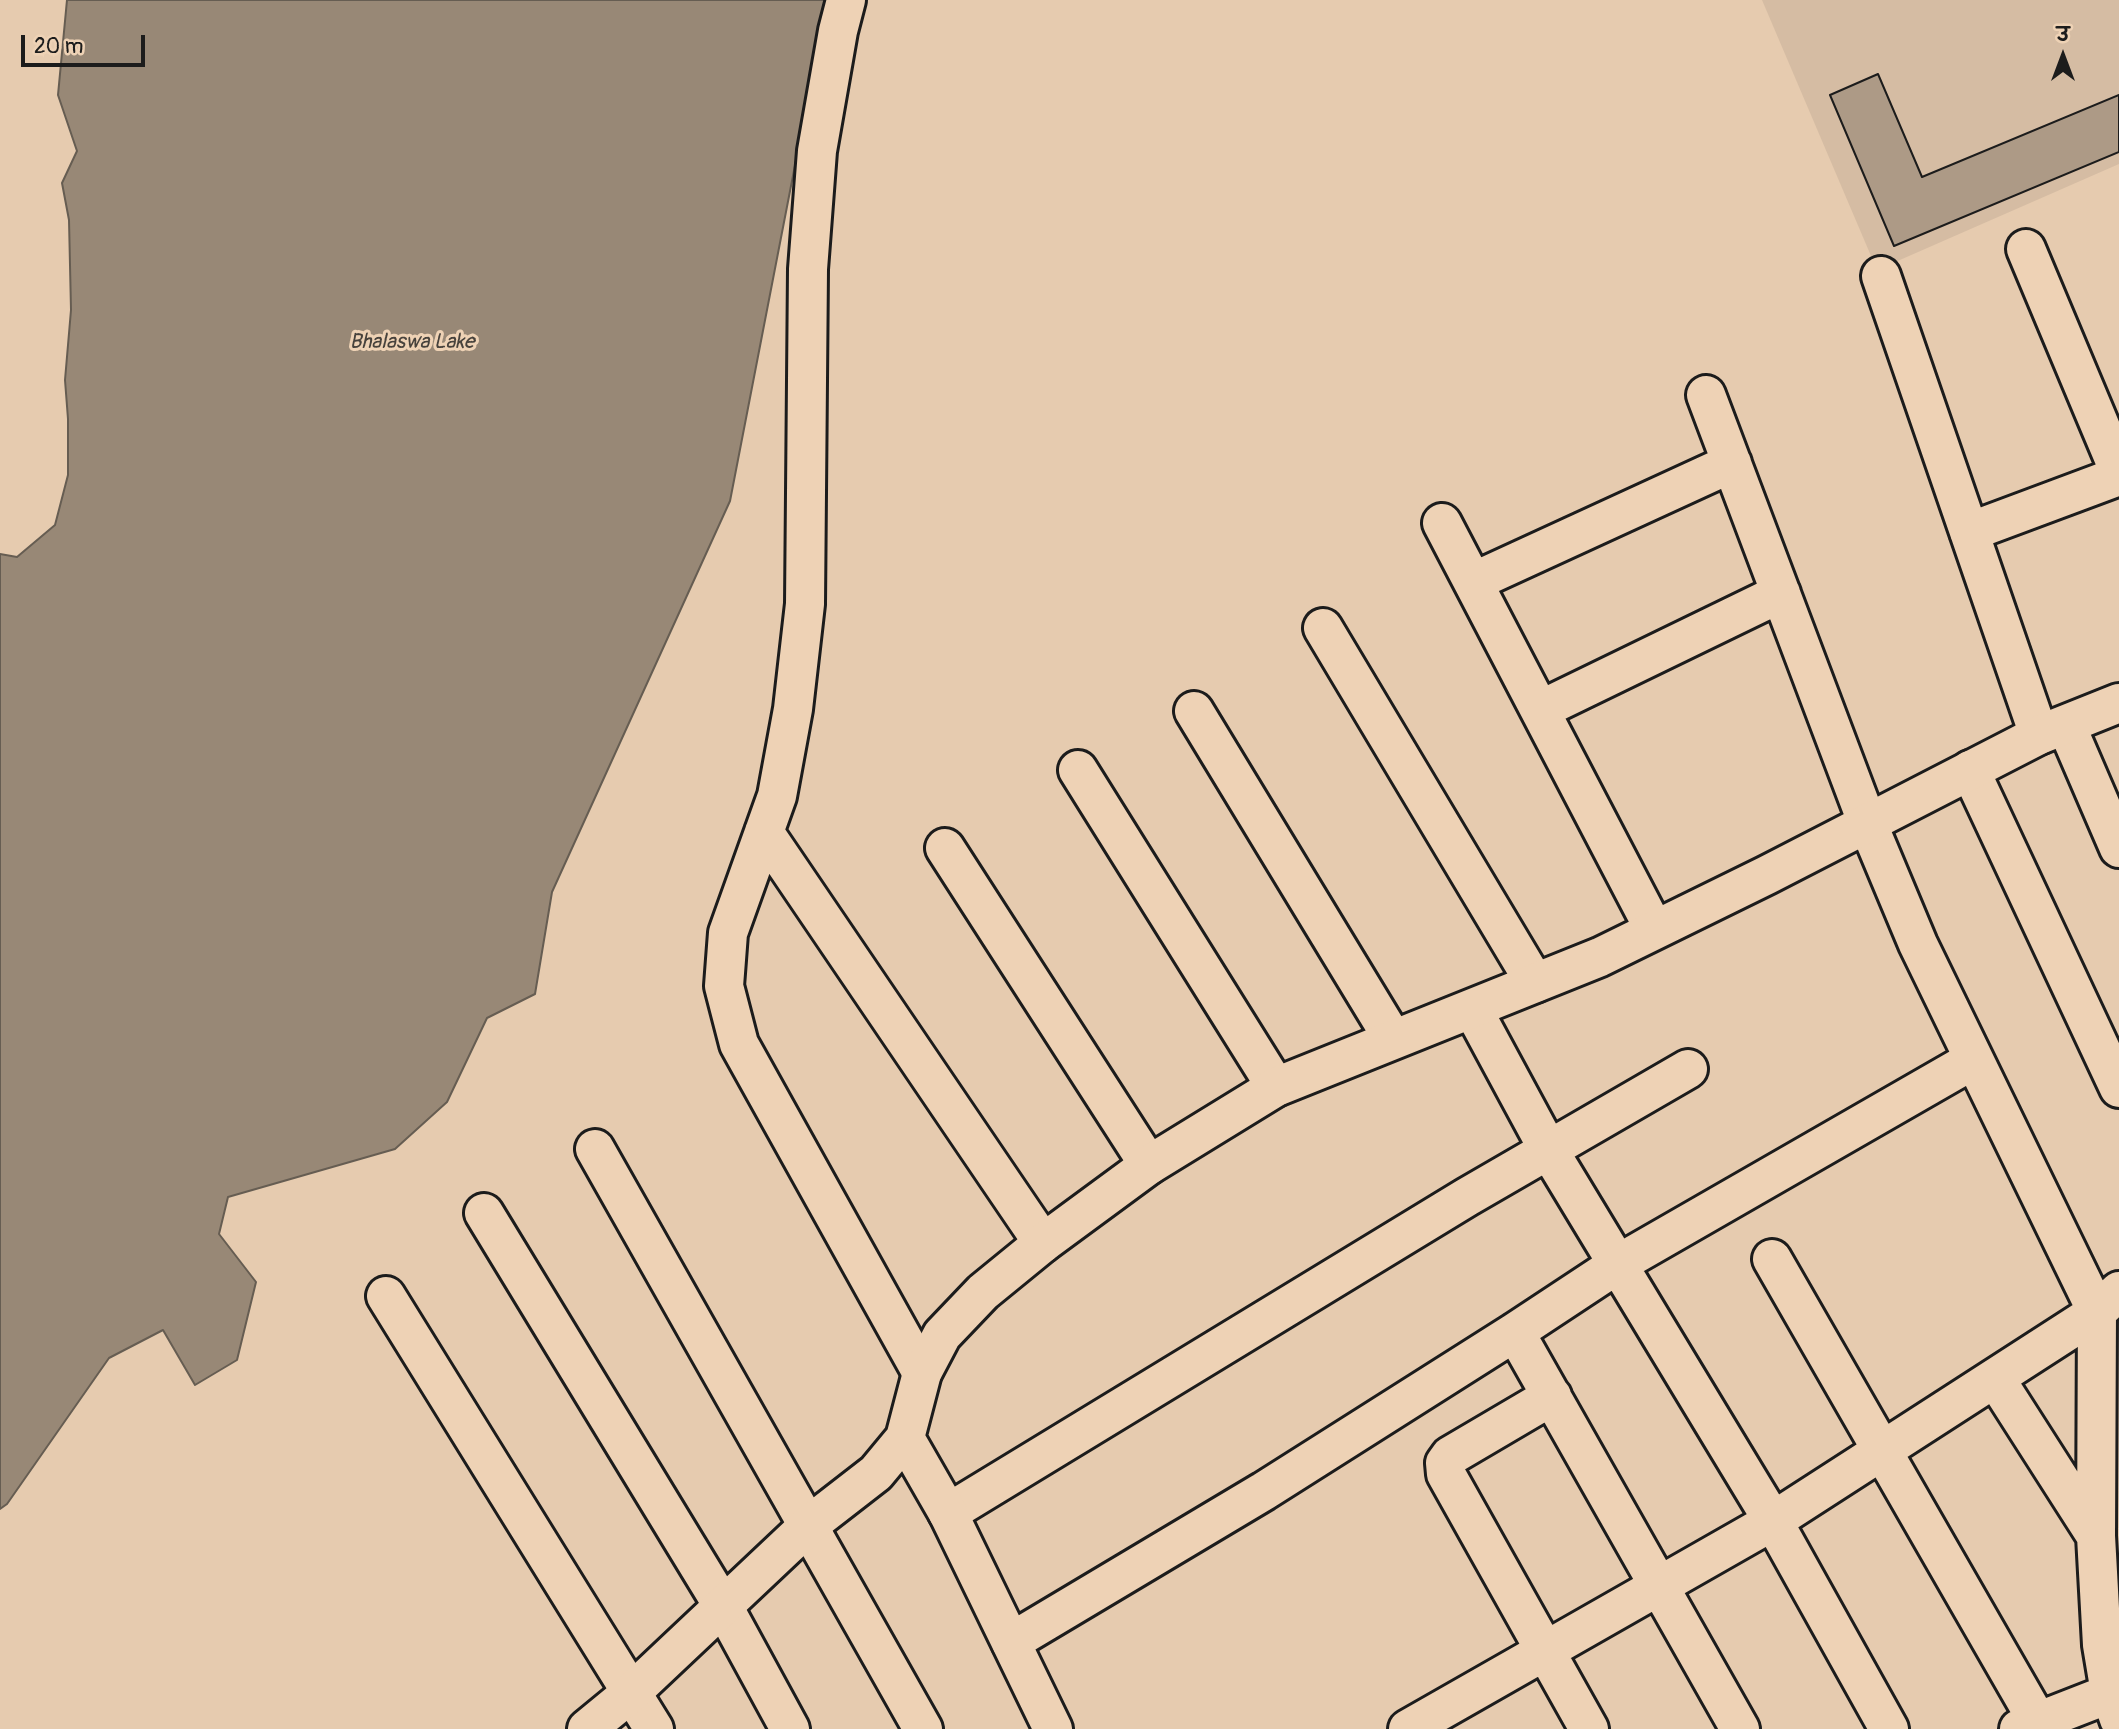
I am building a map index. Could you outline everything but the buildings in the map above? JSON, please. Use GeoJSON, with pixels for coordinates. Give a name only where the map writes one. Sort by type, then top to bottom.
{"type":"FeatureCollection","features":[{"type":"Feature","properties":{"kind":"street"},"geometry":{"type":"LineString","coordinates":[[846,0],[817,151],[808,256],[804,604],[793,709],[777,796],[728,933],[724,986],[739,1044],[922,1373]]}},
{"type":"Feature","properties":{"kind":"street"},"geometry":{"type":"LineString","coordinates":[[1969,532],[2119,473],[2026,249]]}},
{"type":"Feature","properties":{"kind":"street"},"geometry":{"type":"LineString","coordinates":[[1881,276],[1969,532],[2053,730],[2119,848]]}},
{"type":"Feature","properties":{"kind":"street"},"geometry":{"type":"LineString","coordinates":[[1706,396],[1867,822],[1918,944],[1973,1060],[2108,1301],[2096,1536],[2102,1645],[2116,1701],[2028,1725],[1884,1450],[1772,1259]]}},
{"type":"Feature","properties":{"kind":"street"},"geometry":{"type":"LineString","coordinates":[[1473,582],[1732,463]]}},
{"type":"Feature","properties":{"kind":"street"},"geometry":{"type":"LineString","coordinates":[[1442,523],[1654,929]]}},
{"type":"Feature","properties":{"kind":"street"},"geometry":{"type":"LineString","coordinates":[[1540,710],[1781,593]]}},
{"type":"Feature","properties":{"kind":"street"},"geometry":{"type":"LineString","coordinates":[[1323,628],[1535,984]]}},
{"type":"Feature","properties":{"kind":"street"},"geometry":{"type":"LineString","coordinates":[[587,1729],[632,1692],[809,1525],[876,1473],[905,1438],[922,1373],[942,1335],[983,1292],[1043,1242],[1149,1165],[1276,1087],[1600,957],[1970,770],[2053,730],[2119,703]]}},
{"type":"Feature","properties":{"kind":"street"},"geometry":{"type":"LineString","coordinates":[[1194,711],[1394,1039]]}},
{"type":"Feature","properties":{"kind":"street"},"geometry":{"type":"LineString","coordinates":[[1077,770],[1276,1087]]}},
{"type":"Feature","properties":{"kind":"street"},"geometry":{"type":"LineString","coordinates":[[1970,770],[2119,1088]]}},
{"type":"Feature","properties":{"kind":"street"},"geometry":{"type":"LineString","coordinates":[[764,832],[1043,1242]]}},
{"type":"Feature","properties":{"kind":"street"},"geometry":{"type":"LineString","coordinates":[[945,848],[1149,1165]]}},
{"type":"Feature","properties":{"kind":"street"},"geometry":{"type":"LineString","coordinates":[[1473,1010],[1548,1149],[1773,1521],[1889,1729]]}},
{"type":"Feature","properties":{"kind":"street"},"geometry":{"type":"LineString","coordinates":[[1011,1642],[1264,1491],[1618,1265],[1973,1060]]}},
{"type":"Feature","properties":{"kind":"street"},"geometry":{"type":"LineString","coordinates":[[948,1513],[1548,1149],[1688,1069]]}},
{"type":"Feature","properties":{"kind":"street"},"geometry":{"type":"LineString","coordinates":[[595,1149],[923,1729]]}},
{"type":"Feature","properties":{"kind":"street"},"geometry":{"type":"LineString","coordinates":[[484,1213],[723,1606],[790,1729]]}},
{"type":"Feature","properties":{"kind":"street"},"geometry":{"type":"LineString","coordinates":[[386,1296],[654,1729]]}},
{"type":"Feature","properties":{"kind":"street"},"geometry":{"type":"LineString","coordinates":[[1422,1726],[1546,1650],[1773,1521],[1995,1378],[2108,1301]]}},
{"type":"Feature","properties":{"kind":"street"},"geometry":{"type":"LineString","coordinates":[[1516,1332],[1740,1729]]}},
{"type":"Feature","properties":{"kind":"street"},"geometry":{"type":"LineString","coordinates":[[1995,1378],[2096,1536]]}},
{"type":"Feature","properties":{"kind":"street"},"geometry":{"type":"LineString","coordinates":[[1552,1396],[1450,1456],[1445,1463],[1446,1474],[1589,1729]]}},
{"type":"Feature","properties":{"kind":"street"},"geometry":{"type":"LineString","coordinates":[[905,1438],[948,1513],[1053,1729]]}},
{"type":"Feature","properties":{"kind":"shaded area"},"geometry":{"type":"Polygon","coordinates":[[[1762,0],[2119,0],[2119,164],[1877,270],[1762,0]]]}},
{"type":"Feature","properties":{"kind":"water","name":"Bhalaswa Lake"},"geometry":{"type":"Polygon","coordinates":[[[67,0],[827,0],[730,501],[552,892],[535,994],[487,1018],[447,1102],[395,1149],[228,1197],[219,1234],[256,1282],[237,1360],[195,1385],[163,1330],[109,1358],[7,1504],[0,1509],[0,554],[17,557],[55,525],[68,475],[65,380],[71,310],[69,220],[62,183],[77,151],[58,95],[67,0]]]}}]}
